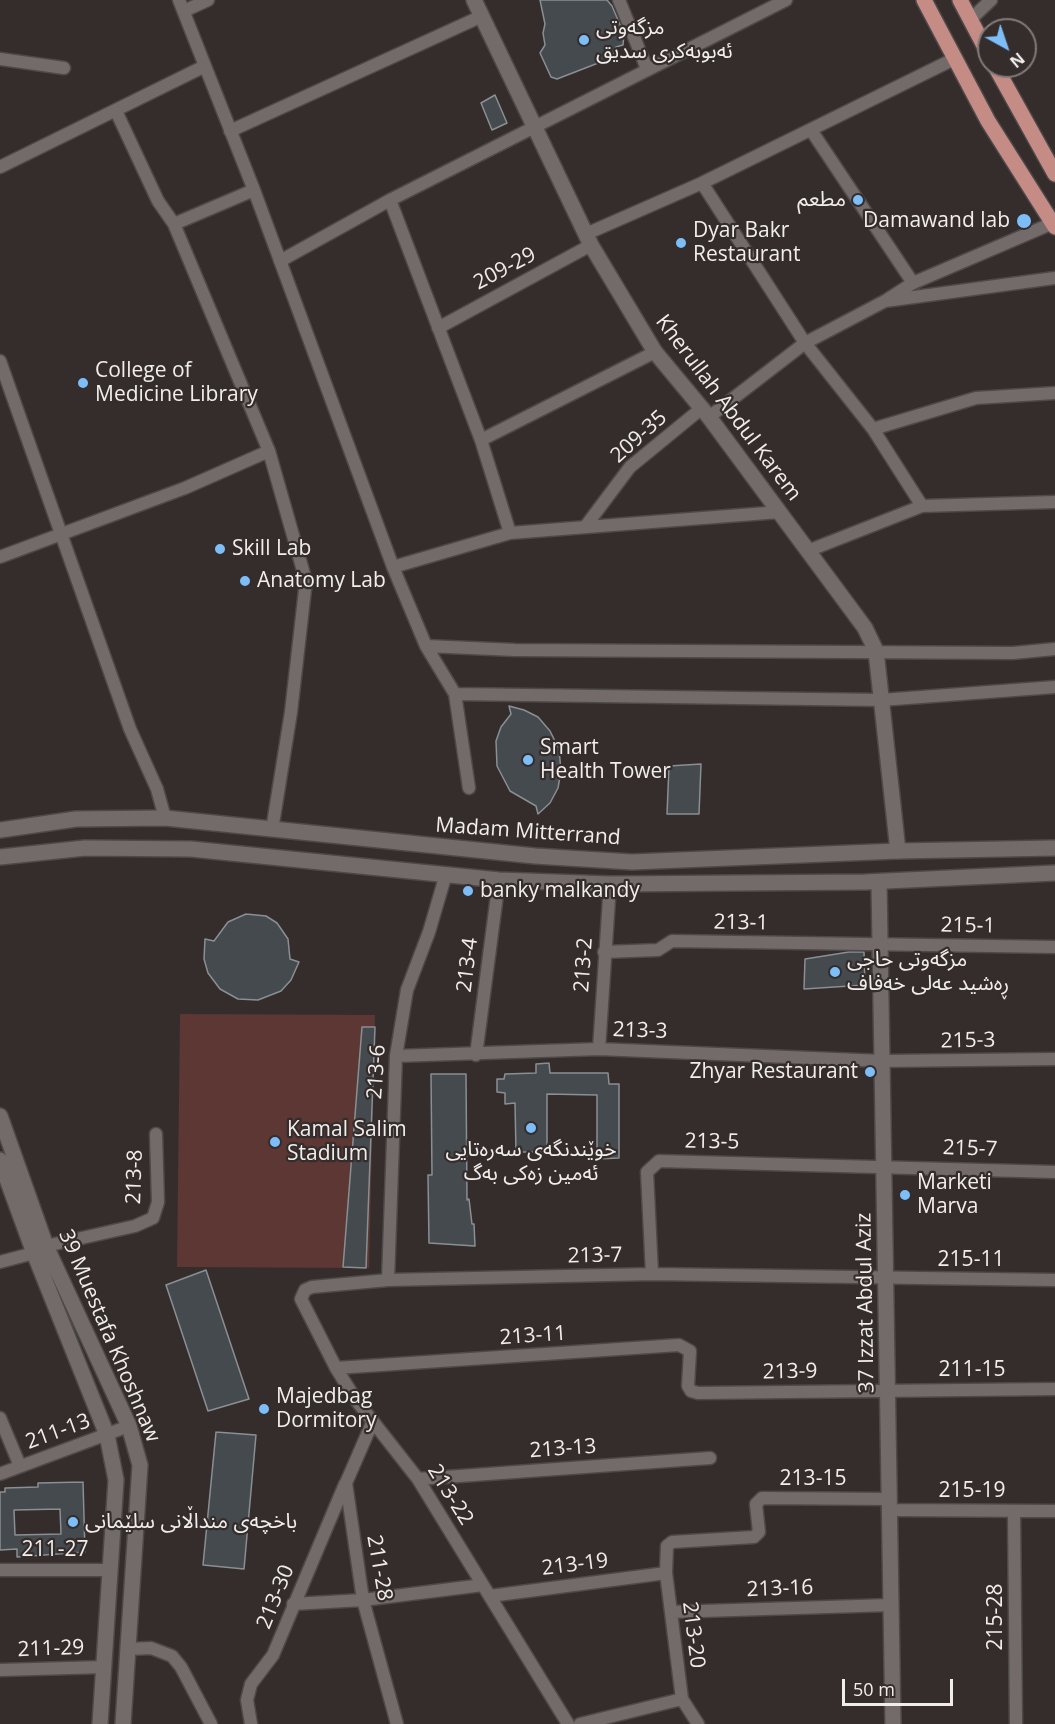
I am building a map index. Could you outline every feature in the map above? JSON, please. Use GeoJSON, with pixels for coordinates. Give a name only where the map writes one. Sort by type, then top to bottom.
{"type":"FeatureCollection","features":[{"type":"Feature","properties":{"kind":"main road","name":"Kherullah Abdul Karem"},"geometry":{"type":"LineString","coordinates":[[474,0],[588,240],[655,352],[705,412],[810,550],[865,628],[876,651],[898,851]]}},
{"type":"Feature","properties":{"kind":"main road"},"geometry":{"type":"LineString","coordinates":[[924,0],[988,122],[1054,225]]}},
{"type":"Feature","properties":{"kind":"main road"},"geometry":{"type":"LineString","coordinates":[[960,0],[977,33]]}},
{"type":"Feature","properties":{"kind":"main road"},"geometry":{"type":"LineString","coordinates":[[1002,78],[1055,174]]}},
{"type":"Feature","properties":{"kind":"main road","name":"Madam Mitterrand"},"geometry":{"type":"LineString","coordinates":[[0,830],[76,819],[165,818],[535,856],[632,861],[898,851],[1055,848]]}},
{"type":"Feature","properties":{"kind":"main road"},"geometry":{"type":"LineString","coordinates":[[0,857],[85,848],[191,849],[498,880],[610,884],[879,882],[1055,873]]}},
{"type":"Feature","properties":{"kind":"main road","name":"37 Izzat Abdul Aziz"},"geometry":{"type":"LineString","coordinates":[[879,882],[893,1724]]}},
{"type":"Feature","properties":{"kind":"main road","name":"39 Muestafa Khoshnaw"},"geometry":{"type":"LineString","coordinates":[[0,1116],[40,1250],[107,1435],[116,1480],[100,1724]]}},
{"type":"Feature","properties":{"kind":"main road","name":"39 Muestafa Khoshnaw"},"geometry":{"type":"LineString","coordinates":[[0,1160],[40,1250],[129,1426],[140,1465],[123,1724]]}},
{"type":"Feature","properties":{"kind":"street"},"geometry":{"type":"LineString","coordinates":[[208,0],[182,6],[254,190],[393,567],[426,646],[455,694],[469,788]]}},
{"type":"Feature","properties":{"kind":"street"},"geometry":{"type":"LineString","coordinates":[[619,0],[647,69]]}},
{"type":"Feature","properties":{"kind":"street"},"geometry":{"type":"LineString","coordinates":[[280,261],[390,200],[786,0]]}},
{"type":"Feature","properties":{"kind":"street"},"geometry":{"type":"LineString","coordinates":[[970,20],[991,0]]}},
{"type":"Feature","properties":{"kind":"street"},"geometry":{"type":"LineString","coordinates":[[230,131],[482,16]]}},
{"type":"Feature","properties":{"kind":"street"},"geometry":{"type":"LineString","coordinates":[[0,59],[64,68]]}},
{"type":"Feature","properties":{"kind":"street","name":"209-29"},"geometry":{"type":"LineString","coordinates":[[438,328],[588,240],[954,59]]}},
{"type":"Feature","properties":{"kind":"street"},"geometry":{"type":"LineString","coordinates":[[0,167],[205,66]]}},
{"type":"Feature","properties":{"kind":"street"},"geometry":{"type":"LineString","coordinates":[[116,111],[158,201],[174,224],[269,451],[306,581],[291,712],[272,830]]}},
{"type":"Feature","properties":{"kind":"street"},"geometry":{"type":"LineString","coordinates":[[811,130],[913,283]]}},
{"type":"Feature","properties":{"kind":"street"},"geometry":{"type":"LineString","coordinates":[[702,183],[806,343],[873,429],[922,506]]}},
{"type":"Feature","properties":{"kind":"street"},"geometry":{"type":"LineString","coordinates":[[174,224],[254,190]]}},
{"type":"Feature","properties":{"kind":"street"},"geometry":{"type":"LineString","coordinates":[[390,200],[481,440],[510,532]]}},
{"type":"Feature","properties":{"kind":"street","name":"209-35"},"geometry":{"type":"LineString","coordinates":[[585,527],[630,467],[806,343],[885,301],[913,283],[1054,225]]}},
{"type":"Feature","properties":{"kind":"street"},"geometry":{"type":"LineString","coordinates":[[885,301],[1055,278]]}},
{"type":"Feature","properties":{"kind":"street"},"geometry":{"type":"LineString","coordinates":[[481,440],[655,352]]}},
{"type":"Feature","properties":{"kind":"street"},"geometry":{"type":"LineString","coordinates":[[1,367],[130,729],[157,789],[165,818]]}},
{"type":"Feature","properties":{"kind":"street"},"geometry":{"type":"LineString","coordinates":[[873,429],[976,398],[1055,393]]}},
{"type":"Feature","properties":{"kind":"street"},"geometry":{"type":"LineString","coordinates":[[0,557],[185,488],[269,451]]}},
{"type":"Feature","properties":{"kind":"street"},"geometry":{"type":"LineString","coordinates":[[810,550],[922,506],[1055,502]]}},
{"type":"Feature","properties":{"kind":"street"},"geometry":{"type":"LineString","coordinates":[[393,567],[510,532],[780,512]]}},
{"type":"Feature","properties":{"kind":"street"},"geometry":{"type":"LineString","coordinates":[[426,646],[527,650],[1013,653],[1055,649]]}},
{"type":"Feature","properties":{"kind":"street"},"geometry":{"type":"LineString","coordinates":[[455,694],[881,700],[1055,687]]}},
{"type":"Feature","properties":{"kind":"street","name":"213-6"},"geometry":{"type":"LineString","coordinates":[[388,1280],[396,1056],[407,990],[429,932],[446,874]]}},
{"type":"Feature","properties":{"kind":"street","name":"213-4"},"geometry":{"type":"LineString","coordinates":[[476,1055],[498,880]]}},
{"type":"Feature","properties":{"kind":"street","name":"213-2"},"geometry":{"type":"LineString","coordinates":[[599,1049],[610,884]]}},
{"type":"Feature","properties":{"kind":"street","name":"213-1"},"geometry":{"type":"LineString","coordinates":[[604,952],[658,950],[672,941],[880,944]]}},
{"type":"Feature","properties":{"kind":"street","name":"215-1"},"geometry":{"type":"LineString","coordinates":[[880,944],[1055,947]]}},
{"type":"Feature","properties":{"kind":"street","name":"213-3"},"geometry":{"type":"LineString","coordinates":[[396,1056],[599,1049],[882,1061]]}},
{"type":"Feature","properties":{"kind":"street","name":"215-3"},"geometry":{"type":"LineString","coordinates":[[882,1061],[1055,1059]]}},
{"type":"Feature","properties":{"kind":"street","name":"213-8"},"geometry":{"type":"LineString","coordinates":[[40,1250],[135,1226],[153,1218],[158,1202],[156,1134]]}},
{"type":"Feature","properties":{"kind":"street","name":"213-5"},"geometry":{"type":"LineString","coordinates":[[652,1274],[647,1172],[659,1161],[883,1165]]}},
{"type":"Feature","properties":{"kind":"street","name":"215-7"},"geometry":{"type":"LineString","coordinates":[[883,1165],[1055,1172]]}},
{"type":"Feature","properties":{"kind":"street"},"geometry":{"type":"LineString","coordinates":[[0,1262],[40,1250]]}},
{"type":"Feature","properties":{"kind":"street","name":"213-7"},"geometry":{"type":"LineString","coordinates":[[305,1290],[312,1287],[388,1280],[652,1274],[886,1279]]}},
{"type":"Feature","properties":{"kind":"street","name":"215-11"},"geometry":{"type":"LineString","coordinates":[[886,1279],[1055,1280]]}},
{"type":"Feature","properties":{"kind":"street","name":"213-22"},"geometry":{"type":"LineString","coordinates":[[305,1290],[301,1299],[336,1368],[418,1479],[568,1724]]}},
{"type":"Feature","properties":{"kind":"street","name":"213-11"},"geometry":{"type":"LineString","coordinates":[[336,1368],[679,1345],[690,1352],[688,1386],[691,1391]]}},
{"type":"Feature","properties":{"kind":"street","name":"211-15"},"geometry":{"type":"LineString","coordinates":[[889,1389],[1055,1389]]}},
{"type":"Feature","properties":{"kind":"street","name":"213-9"},"geometry":{"type":"LineString","coordinates":[[691,1391],[698,1393],[889,1389]]}},
{"type":"Feature","properties":{"kind":"street"},"geometry":{"type":"LineString","coordinates":[[0,1418],[20,1466]]}},
{"type":"Feature","properties":{"kind":"street"},"geometry":{"type":"LineString","coordinates":[[345,1483],[373,1421]]}},
{"type":"Feature","properties":{"kind":"street","name":"211-13"},"geometry":{"type":"LineString","coordinates":[[0,1474],[129,1426]]}},
{"type":"Feature","properties":{"kind":"street","name":"213-13"},"geometry":{"type":"LineString","coordinates":[[418,1479],[710,1458]]}},
{"type":"Feature","properties":{"kind":"street","name":"211-28"},"geometry":{"type":"LineString","coordinates":[[345,1483],[363,1600],[397,1724]]}},
{"type":"Feature","properties":{"kind":"street","name":"213-30"},"geometry":{"type":"LineString","coordinates":[[251,1724],[247,1700],[249,1692],[256,1677],[271,1659],[345,1483]]}},
{"type":"Feature","properties":{"kind":"street","name":"213-15"},"geometry":{"type":"LineString","coordinates":[[667,1546],[672,1542],[754,1537],[759,1532],[756,1504],[762,1498],[888,1505]]}},
{"type":"Feature","properties":{"kind":"street","name":"215-19"},"geometry":{"type":"LineString","coordinates":[[888,1505],[1055,1511]]}},
{"type":"Feature","properties":{"kind":"street","name":"215-28"},"geometry":{"type":"LineString","coordinates":[[1014,1511],[1016,1724]]}},
{"type":"Feature","properties":{"kind":"street","name":"213-20"},"geometry":{"type":"LineString","coordinates":[[667,1546],[666,1573],[682,1699],[698,1724]]}},
{"type":"Feature","properties":{"kind":"street","name":"211-27"},"geometry":{"type":"LineString","coordinates":[[0,1570],[110,1570]]}},
{"type":"Feature","properties":{"kind":"street","name":"213-19"},"geometry":{"type":"LineString","coordinates":[[293,1604],[486,1590],[666,1573]]}},
{"type":"Feature","properties":{"kind":"street","name":"213-16"},"geometry":{"type":"LineString","coordinates":[[671,1612],[890,1605]]}},
{"type":"Feature","properties":{"kind":"street"},"geometry":{"type":"LineString","coordinates":[[128,1649],[151,1648],[172,1656],[181,1667],[211,1724]]}},
{"type":"Feature","properties":{"kind":"street","name":"211-29"},"geometry":{"type":"LineString","coordinates":[[0,1670],[104,1667]]}},
{"type":"Feature","properties":{"kind":"street"},"geometry":{"type":"LineString","coordinates":[[580,1724],[682,1699]]}},
{"type":"Feature","properties":{"kind":"shaded area","name":"Kamal Salim Stadium"},"geometry":{"type":"Polygon","coordinates":[[[180,1014],[375,1015],[369,1268],[177,1267],[180,1014]]]}},
{"type":"Feature","properties":{"kind":"building","name":"مزگەوتی ئەبوبەکری سدیق"},"geometry":{"type":"Polygon","coordinates":[[[540,0],[607,0],[624,34],[623,45],[616,47],[617,51],[606,60],[557,79],[551,77],[540,53],[545,45],[543,33],[545,24],[540,0]]]}},
{"type":"Feature","properties":{"kind":"building"},"geometry":{"type":"Polygon","coordinates":[[[495,95],[507,123],[492,130],[481,103],[495,95]]]}},
{"type":"Feature","properties":{"kind":"building","name":"Smart Health Tower"},"geometry":{"type":"Polygon","coordinates":[[[509,706],[538,717],[550,731],[559,749],[561,771],[558,788],[550,803],[538,814],[536,806],[510,791],[497,766],[496,741],[501,727],[511,714],[509,706]]]}},
{"type":"Feature","properties":{"kind":"building"},"geometry":{"type":"Polygon","coordinates":[[[701,764],[699,814],[667,814],[669,766],[701,764]]]}},
{"type":"Feature","properties":{"kind":"building"},"geometry":{"type":"Polygon","coordinates":[[[246,914],[266,916],[277,923],[288,939],[290,959],[299,962],[291,980],[281,991],[258,1000],[238,999],[220,989],[208,973],[204,959],[205,939],[214,941],[228,922],[246,914]]]}},
{"type":"Feature","properties":{"kind":"building","name":"مزگەوتی حاجی ڕەشید عەلی خەفاف"},"geometry":{"type":"Polygon","coordinates":[[[864,952],[865,985],[804,989],[805,959],[864,952]]]}},
{"type":"Feature","properties":{"kind":"building"},"geometry":{"type":"Polygon","coordinates":[[[362,1027],[375,1027],[366,1268],[343,1267],[362,1027]]]}},
{"type":"Feature","properties":{"kind":"building","name":"خوێندنگەی سەرەتایی ئەمین زەکی بەگ"},"geometry":{"type":"Polygon","coordinates":[[[549,1063],[550,1073],[608,1073],[609,1084],[619,1084],[619,1158],[597,1159],[597,1095],[547,1094],[547,1152],[516,1152],[515,1103],[505,1104],[505,1093],[497,1092],[497,1079],[504,1079],[505,1074],[536,1073],[536,1064],[549,1063]]]}},
{"type":"Feature","properties":{"kind":"building"},"geometry":{"type":"Polygon","coordinates":[[[431,1074],[466,1074],[467,1200],[469,1199],[472,1224],[474,1224],[475,1246],[429,1243],[428,1175],[432,1175],[431,1074]]]}},
{"type":"Feature","properties":{"kind":"building"},"geometry":{"type":"Polygon","coordinates":[[[206,1270],[249,1399],[208,1411],[166,1285],[206,1270]]]}},
{"type":"Feature","properties":{"kind":"building"},"geometry":{"type":"Polygon","coordinates":[[[216,1432],[256,1435],[244,1569],[203,1565],[216,1432]]]}},
{"type":"Feature","properties":{"kind":"building","name":"باخچەی منداڵانی سلێمانی"},"geometry":{"type":"Polygon","coordinates":[[[83,1482],[85,1552],[17,1557],[17,1549],[0,1550],[0,1492],[5,1492],[5,1488],[38,1487],[38,1483],[83,1482]],[[60,1509],[14,1510],[15,1535],[61,1534],[60,1509]]]}},
{"type":"Feature","properties":{"kind":"place","name":"مزگەوتی ئەبوبەکری سدیق"},"geometry":{"type":"Point","coordinates":[584,40]}},
{"type":"Feature","properties":{"kind":"place","name":"مطعم"},"geometry":{"type":"Point","coordinates":[858,200]}},
{"type":"Feature","properties":{"kind":"place","name":"Damawand lab"},"geometry":{"type":"Point","coordinates":[1024,221]}},
{"type":"Feature","properties":{"kind":"place","name":"Dyar Bakr Restaurant"},"geometry":{"type":"Point","coordinates":[681,243]}},
{"type":"Feature","properties":{"kind":"place","name":"College of Medicine Library"},"geometry":{"type":"Point","coordinates":[83,383]}},
{"type":"Feature","properties":{"kind":"place","name":"Skill Lab"},"geometry":{"type":"Point","coordinates":[220,549]}},
{"type":"Feature","properties":{"kind":"place","name":"Anatomy Lab"},"geometry":{"type":"Point","coordinates":[245,581]}},
{"type":"Feature","properties":{"kind":"place","name":"Smart Health Tower"},"geometry":{"type":"Point","coordinates":[528,760]}},
{"type":"Feature","properties":{"kind":"place","name":"banky malkandy"},"geometry":{"type":"Point","coordinates":[468,891]}},
{"type":"Feature","properties":{"kind":"place","name":"مزگەوتی حاجی ڕەشید عەلی خەفاف"},"geometry":{"type":"Point","coordinates":[835,972]}},
{"type":"Feature","properties":{"kind":"place","name":"Zhyar Restaurant"},"geometry":{"type":"Point","coordinates":[870,1072]}},
{"type":"Feature","properties":{"kind":"place","name":"خوێندنگەی سەرەتایی ئەمین زەکی بەگ"},"geometry":{"type":"Point","coordinates":[531,1128]}},
{"type":"Feature","properties":{"kind":"place","name":"Kamal Salim Stadium"},"geometry":{"type":"Point","coordinates":[275,1142]}},
{"type":"Feature","properties":{"kind":"place","name":"Marketi Marva"},"geometry":{"type":"Point","coordinates":[905,1195]}},
{"type":"Feature","properties":{"kind":"place","name":"Majedbag Dormitory"},"geometry":{"type":"Point","coordinates":[264,1409]}},
{"type":"Feature","properties":{"kind":"place","name":"باخچەی منداڵانی سلێمانی"},"geometry":{"type":"Point","coordinates":[73,1522]}}]}
